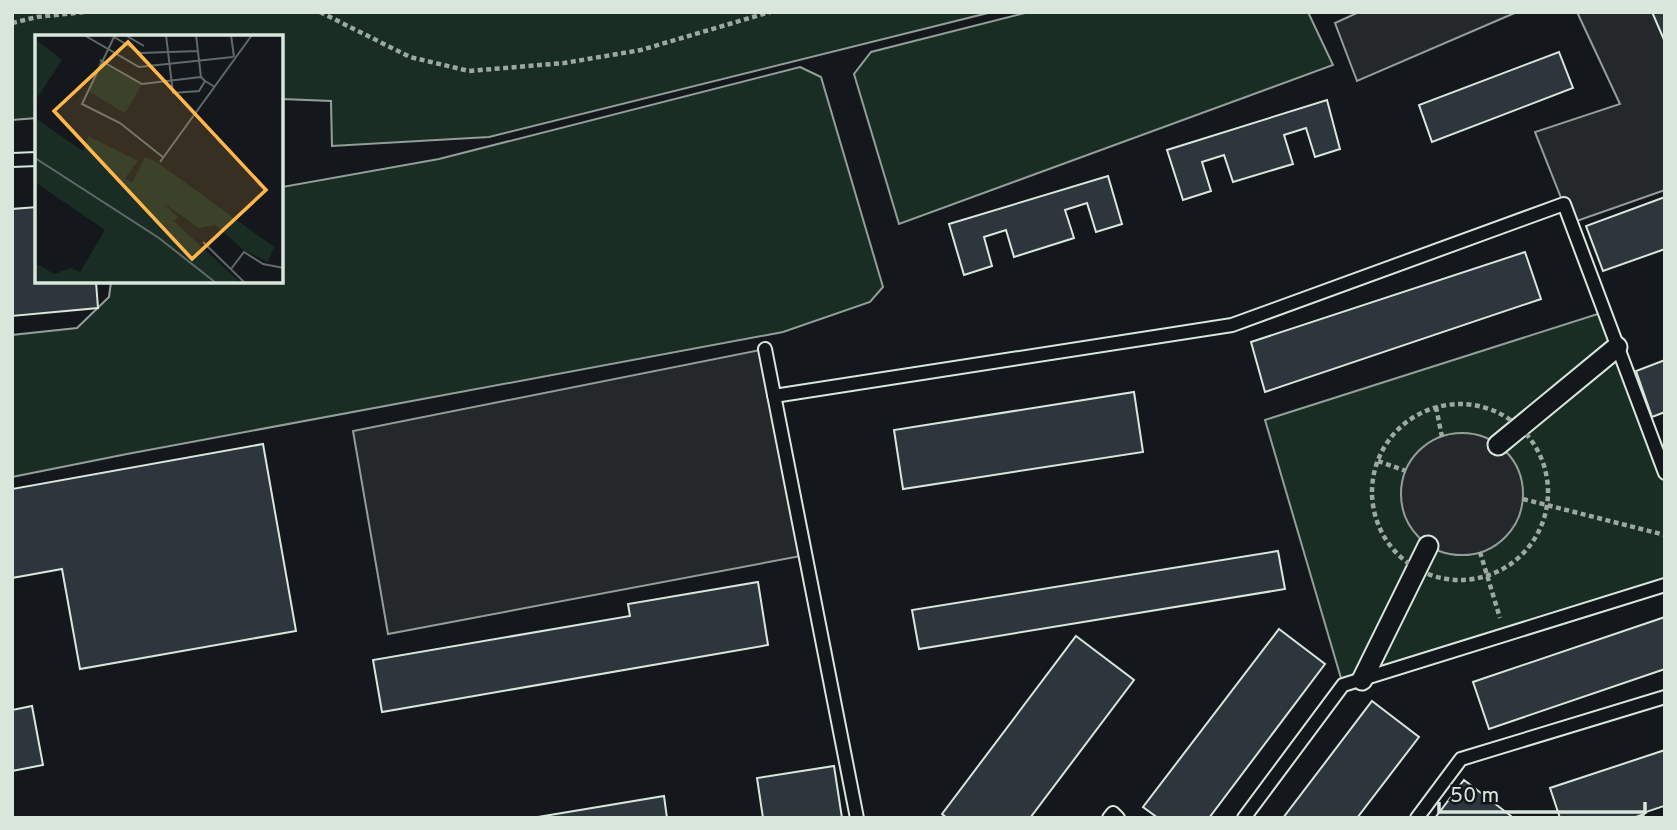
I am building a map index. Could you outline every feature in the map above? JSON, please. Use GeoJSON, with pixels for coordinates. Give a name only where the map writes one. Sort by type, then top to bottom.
{"type":"FeatureCollection","features":[{"type":"Feature","properties":{"kind":"street"},"geometry":{"type":"LineString","coordinates":[[1498,445],[1617,347]]}},
{"type":"Feature","properties":{"kind":"street"},"geometry":{"type":"LineString","coordinates":[[1362,680],[1428,546]]}},
{"type":"Feature","properties":{"kind":"lane"},"geometry":{"type":"LineString","coordinates":[[12,160],[35,159]]}},
{"type":"Feature","properties":{"kind":"lane"},"geometry":{"type":"LineString","coordinates":[[774,396],[1232,325],[1563,204],[1665,473]]}},
{"type":"Feature","properties":{"kind":"lane"},"geometry":{"type":"LineString","coordinates":[[765,349],[857,818]]}},
{"type":"Feature","properties":{"kind":"lane"},"geometry":{"type":"LineString","coordinates":[[1244,818],[1343,685],[1665,585]]}},
{"type":"Feature","properties":{"kind":"lane"},"geometry":{"type":"LineString","coordinates":[[1417,818],[1461,759],[1665,697]]}},
{"type":"Feature","properties":{"kind":"lane"},"geometry":{"type":"LineString","coordinates":[[1110,818],[1113,813],[1118,818]]}},
{"type":"Feature","properties":{"kind":"lane"},"geometry":{"type":"LineString","coordinates":[[1650,818],[1665,813]]}},
{"type":"Feature","properties":{"kind":"path"},"geometry":{"type":"LineString","coordinates":[[12,23],[37,17],[84,12]]}},
{"type":"Feature","properties":{"kind":"path"},"geometry":{"type":"LineString","coordinates":[[320,12],[410,57],[470,71],[564,63],[641,50],[770,12]]}},
{"type":"Feature","properties":{"kind":"path"},"geometry":{"type":"LineString","coordinates":[[1466,404],[1495,410],[1520,426],[1538,449],[1548,476],[1548,504],[1539,532],[1523,555],[1499,572],[1472,580],[1443,579],[1416,570],[1394,551],[1378,526],[1371,497],[1378,461],[1388,440],[1410,419],[1436,407],[1466,404]]}},
{"type":"Feature","properties":{"kind":"path"},"geometry":{"type":"LineString","coordinates":[[1436,407],[1442,437]]}},
{"type":"Feature","properties":{"kind":"path"},"geometry":{"type":"LineString","coordinates":[[1378,461],[1406,471]]}},
{"type":"Feature","properties":{"kind":"path"},"geometry":{"type":"LineString","coordinates":[[1523,499],[1665,535]]}},
{"type":"Feature","properties":{"kind":"path"},"geometry":{"type":"LineString","coordinates":[[1480,552],[1506,635]]}},
{"type":"Feature","properties":{"kind":"green space"},"geometry":{"type":"Polygon","coordinates":[[[12,12],[992,12],[489,137],[332,146],[331,101],[284,99],[284,35],[35,35],[35,118],[12,120],[12,12]]]}},
{"type":"Feature","properties":{"kind":"green space"},"geometry":{"type":"Polygon","coordinates":[[[1029,12],[1308,12],[1333,65],[899,224],[854,74],[871,52],[1029,12]]]}},
{"type":"Feature","properties":{"kind":"green space"},"geometry":{"type":"Polygon","coordinates":[[[800,67],[821,77],[883,287],[870,302],[783,332],[12,477],[12,335],[77,328],[109,297],[111,284],[284,284],[284,187],[439,159],[800,67]]]}},
{"type":"Feature","properties":{"kind":"green space"},"geometry":{"type":"Polygon","coordinates":[[[1604,312],[1665,473],[1665,585],[1343,685],[1265,420],[1604,312]]]}},
{"type":"Feature","properties":{"kind":"shaded area"},"geometry":{"type":"Polygon","coordinates":[[[1359,12],[1517,12],[1357,81],[1335,23],[1359,12]]]}},
{"type":"Feature","properties":{"kind":"shaded area"},"geometry":{"type":"Polygon","coordinates":[[[1577,12],[1665,12],[1665,190],[1571,223],[1535,132],[1620,104],[1577,12]]]}},
{"type":"Feature","properties":{"kind":"shaded area"},"geometry":{"type":"Polygon","coordinates":[[[765,349],[806,555],[388,634],[353,431],[765,349]]]}},
{"type":"Feature","properties":{"kind":"shaded area"},"geometry":{"type":"Polygon","coordinates":[[[1462,433],[1485,438],[1505,451],[1518,471],[1523,494],[1518,517],[1505,537],[1485,550],[1462,555],[1439,550],[1419,537],[1406,517],[1401,494],[1406,471],[1419,451],[1439,438],[1462,433]]]}},
{"type":"Feature","properties":{"kind":"building"},"geometry":{"type":"Polygon","coordinates":[[[1652,12],[1665,12],[1665,42],[1652,12]]]}},
{"type":"Feature","properties":{"kind":"building"},"geometry":{"type":"Polygon","coordinates":[[[1559,52],[1573,88],[1432,142],[1419,105],[1559,52]]]}},
{"type":"Feature","properties":{"kind":"building"},"geometry":{"type":"Polygon","coordinates":[[[1327,100],[1340,149],[1315,157],[1306,128],[1284,135],[1293,164],[1233,182],[1224,155],[1202,162],[1211,191],[1183,200],[1167,150],[1327,100]]]}},
{"type":"Feature","properties":{"kind":"building"},"geometry":{"type":"Polygon","coordinates":[[[1108,176],[1122,224],[1096,232],[1087,203],[1065,210],[1074,238],[1014,257],[1006,230],[984,237],[992,266],[964,275],[949,224],[1108,176]]]}},
{"type":"Feature","properties":{"kind":"building"},"geometry":{"type":"Polygon","coordinates":[[[1665,197],[1665,249],[1603,271],[1586,226],[1665,197]]]}},
{"type":"Feature","properties":{"kind":"building"},"geometry":{"type":"Polygon","coordinates":[[[35,207],[35,284],[96,284],[98,308],[12,316],[12,209],[35,207]]]}},
{"type":"Feature","properties":{"kind":"building"},"geometry":{"type":"Polygon","coordinates":[[[1525,252],[1541,299],[1265,392],[1251,342],[1525,252]]]}},
{"type":"Feature","properties":{"kind":"building"},"geometry":{"type":"Polygon","coordinates":[[[1665,360],[1665,412],[1652,417],[1636,371],[1665,360]]]}},
{"type":"Feature","properties":{"kind":"building"},"geometry":{"type":"Polygon","coordinates":[[[1134,392],[1143,452],[903,489],[894,430],[1134,392]]]}},
{"type":"Feature","properties":{"kind":"building"},"geometry":{"type":"Polygon","coordinates":[[[263,444],[296,631],[80,669],[62,569],[12,578],[12,489],[263,444]]]}},
{"type":"Feature","properties":{"kind":"building"},"geometry":{"type":"Polygon","coordinates":[[[1278,551],[1285,589],[919,649],[912,610],[1278,551]]]}},
{"type":"Feature","properties":{"kind":"building"},"geometry":{"type":"Polygon","coordinates":[[[758,582],[768,645],[382,712],[373,660],[630,616],[628,604],[758,582]]]}},
{"type":"Feature","properties":{"kind":"building"},"geometry":{"type":"Polygon","coordinates":[[[1665,617],[1665,669],[1489,729],[1473,682],[1665,617]]]}},
{"type":"Feature","properties":{"kind":"building"},"geometry":{"type":"Polygon","coordinates":[[[1279,629],[1325,664],[1209,818],[1158,818],[1143,807],[1279,629]]]}},
{"type":"Feature","properties":{"kind":"building"},"geometry":{"type":"Polygon","coordinates":[[[1076,636],[1134,680],[1030,818],[947,818],[942,814],[1076,636]]]}},
{"type":"Feature","properties":{"kind":"building"},"geometry":{"type":"Polygon","coordinates":[[[1372,701],[1419,737],[1357,818],[1283,818],[1372,701]]]}},
{"type":"Feature","properties":{"kind":"building"},"geometry":{"type":"Polygon","coordinates":[[[32,706],[43,765],[12,771],[12,710],[32,706]]]}},
{"type":"Feature","properties":{"kind":"building"},"geometry":{"type":"Polygon","coordinates":[[[1665,750],[1665,807],[1633,818],[1560,818],[1550,788],[1665,750]]]}},
{"type":"Feature","properties":{"kind":"building"},"geometry":{"type":"Polygon","coordinates":[[[834,766],[842,818],[763,818],[757,778],[834,766]]]}},
{"type":"Feature","properties":{"kind":"building"},"geometry":{"type":"Polygon","coordinates":[[[1464,780],[1511,816],[1435,818],[1464,780]]]}},
{"type":"Feature","properties":{"kind":"building"},"geometry":{"type":"Polygon","coordinates":[[[664,796],[667,818],[532,818],[664,796]]]}}]}
